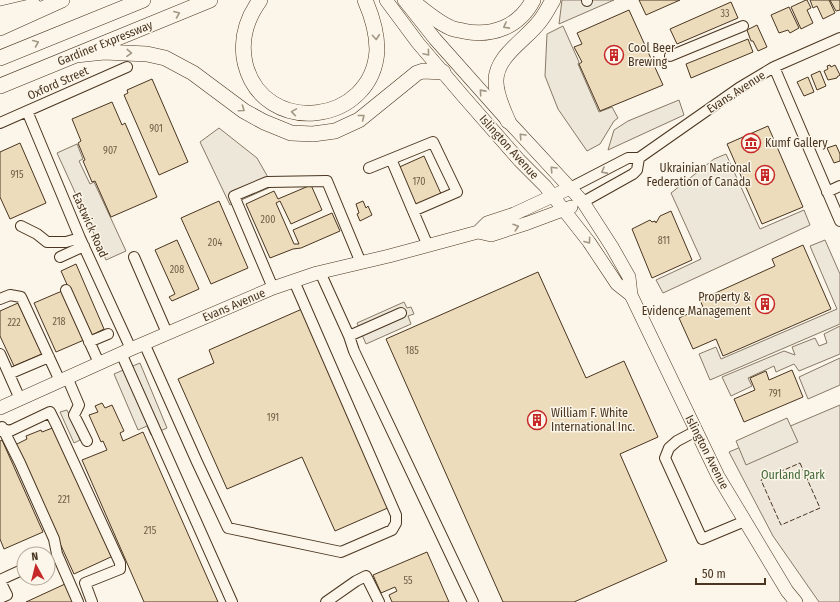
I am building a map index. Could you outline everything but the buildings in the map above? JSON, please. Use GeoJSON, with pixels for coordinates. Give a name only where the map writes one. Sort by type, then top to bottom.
{"type":"FeatureCollection","features":[{"type":"Feature","properties":{"kind":"highway"},"geometry":{"type":"LineString","coordinates":[[0,14],[58,0]]}},
{"type":"Feature","properties":{"kind":"highway"},"geometry":{"type":"LineString","coordinates":[[0,28],[62,0]]}},
{"type":"Feature","properties":{"kind":"highway"},"geometry":{"type":"LineString","coordinates":[[0,58],[143,0]]}},
{"type":"Feature","properties":{"kind":"highway","name":"Gardiner Expressway"},"geometry":{"type":"LineString","coordinates":[[0,86],[210,0]]}},
{"type":"Feature","properties":{"kind":"highway"},"geometry":{"type":"LineString","coordinates":[[260,0],[252,12],[244,35],[244,57],[247,72],[262,95],[274,104],[285,110],[299,113],[321,113],[334,109],[347,102],[359,92],[369,79],[377,51],[376,34],[372,16],[365,0]]}},
{"type":"Feature","properties":{"kind":"highway"},"geometry":{"type":"LineString","coordinates":[[411,0],[429,14],[452,28],[477,34],[495,32],[507,27],[518,19],[531,5],[533,0]]}},
{"type":"Feature","properties":{"kind":"highway"},"geometry":{"type":"LineString","coordinates":[[508,121],[497,92],[496,78],[498,70],[507,55],[540,21],[553,0]]}},
{"type":"Feature","properties":{"kind":"highway"},"geometry":{"type":"LineString","coordinates":[[76,55],[104,52],[147,54],[165,58],[193,73],[244,111],[264,122],[291,133],[313,134],[335,131],[359,120],[417,73],[423,71],[443,72]]}},
{"type":"Feature","properties":{"kind":"main road","name":"Islington Avenue"},"geometry":{"type":"LineString","coordinates":[[386,0],[418,43],[519,160],[545,186],[589,242],[616,284],[631,295]]}},
{"type":"Feature","properties":{"kind":"main road","name":"Islington Avenue"},"geometry":{"type":"LineString","coordinates":[[404,0],[435,39],[583,202],[629,277],[631,295],[718,476],[796,602]]}},
{"type":"Feature","properties":{"kind":"main road","name":"Evans Avenue"},"geometry":{"type":"LineString","coordinates":[[478,232],[487,223],[514,214],[570,188]]}},
{"type":"Feature","properties":{"kind":"main road","name":"Evans Avenue"},"geometry":{"type":"LineString","coordinates":[[0,408],[144,343],[273,288],[320,272],[361,263],[478,232],[491,235],[583,202]]}},
{"type":"Feature","properties":{"kind":"street"},"geometry":{"type":"LineString","coordinates":[[670,56],[743,26]]}},
{"type":"Feature","properties":{"kind":"street","name":"Evans Avenue"},"geometry":{"type":"LineString","coordinates":[[570,188],[628,158],[639,158],[739,88],[774,67],[840,38]]}},
{"type":"Feature","properties":{"kind":"street","name":"Oxford Street"},"geometry":{"type":"LineString","coordinates":[[0,123],[127,67]]}},
{"type":"Feature","properties":{"kind":"street"},"geometry":{"type":"LineString","coordinates":[[774,67],[840,221]]}},
{"type":"Feature","properties":{"kind":"street","name":"Eastwick Road"},"geometry":{"type":"LineString","coordinates":[[27,111],[232,602]]}},
{"type":"Feature","properties":{"kind":"street"},"geometry":{"type":"LineString","coordinates":[[369,168],[433,142],[457,192],[413,211]]}},
{"type":"Feature","properties":{"kind":"street","name":"Evans Avenue"},"geometry":{"type":"LineString","coordinates":[[583,202],[633,174],[637,170],[639,158]]}},
{"type":"Feature","properties":{"kind":"street"},"geometry":{"type":"LineString","coordinates":[[391,159],[428,246]]}},
{"type":"Feature","properties":{"kind":"street"},"geometry":{"type":"LineString","coordinates":[[273,288],[234,196],[267,182],[327,181],[361,263]]}},
{"type":"Feature","properties":{"kind":"street"},"geometry":{"type":"LineString","coordinates":[[827,192],[840,186]]}},
{"type":"Feature","properties":{"kind":"street"},"geometry":{"type":"LineString","coordinates":[[21,226],[37,234],[47,242],[82,242]]}},
{"type":"Feature","properties":{"kind":"street"},"geometry":{"type":"LineString","coordinates":[[60,257],[82,242]]}},
{"type":"Feature","properties":{"kind":"street"},"geometry":{"type":"LineString","coordinates":[[134,257],[167,333]]}},
{"type":"Feature","properties":{"kind":"street"},"geometry":{"type":"LineString","coordinates":[[320,272],[349,336],[354,351],[473,602]]}},
{"type":"Feature","properties":{"kind":"street"},"geometry":{"type":"LineString","coordinates":[[144,343],[196,462],[228,528],[340,552],[392,530],[396,523],[396,515],[294,281]]}},
{"type":"Feature","properties":{"kind":"street"},"geometry":{"type":"LineString","coordinates":[[66,290],[99,363]]}},
{"type":"Feature","properties":{"kind":"street"},"geometry":{"type":"LineString","coordinates":[[0,299],[10,295],[21,297],[49,357],[64,379],[79,406],[74,415],[87,441]]}},
{"type":"Feature","properties":{"kind":"street"},"geometry":{"type":"LineString","coordinates":[[349,336],[401,313]]}},
{"type":"Feature","properties":{"kind":"street"},"geometry":{"type":"LineString","coordinates":[[89,342],[108,334]]}},
{"type":"Feature","properties":{"kind":"street"},"geometry":{"type":"LineString","coordinates":[[0,354],[20,399]]}},
{"type":"Feature","properties":{"kind":"street"},"geometry":{"type":"LineString","coordinates":[[9,374],[49,357]]}},
{"type":"Feature","properties":{"kind":"street"},"geometry":{"type":"LineString","coordinates":[[1,428],[10,431],[50,412],[120,563],[120,569],[84,584],[92,602]]}},
{"type":"Feature","properties":{"kind":"street"},"geometry":{"type":"LineString","coordinates":[[1,428],[54,539],[54,546]]}},
{"type":"Feature","properties":{"kind":"street"},"geometry":{"type":"LineString","coordinates":[[696,431],[669,448],[665,458],[702,539],[745,520]]}},
{"type":"Feature","properties":{"kind":"street"},"geometry":{"type":"LineString","coordinates":[[56,562],[78,602]]}},
{"type":"Feature","properties":{"kind":"street"},"geometry":{"type":"LineString","coordinates":[[0,598],[7,596],[0,580],[16,573]]}},
{"type":"Feature","properties":{"kind":"street"},"geometry":{"type":"LineString","coordinates":[[326,602],[356,581],[366,576],[378,602]]}},
{"type":"Feature","properties":{"kind":"green space","name":"Ourland Park"},"geometry":{"type":"Polygon","coordinates":[[[840,405],[840,602],[819,602],[773,536],[729,452],[840,405]]]}},
{"type":"Feature","properties":{"kind":"shaded area"},"geometry":{"type":"Polygon","coordinates":[[[562,0],[614,0],[559,24],[562,0]]]}},
{"type":"Feature","properties":{"kind":"shaded area"},"geometry":{"type":"Polygon","coordinates":[[[563,26],[599,112],[612,107],[618,118],[614,121],[600,144],[587,151],[558,109],[545,76],[547,34],[563,26]]]}},
{"type":"Feature","properties":{"kind":"shaded area"},"geometry":{"type":"Polygon","coordinates":[[[679,100],[684,115],[608,150],[614,130],[628,121],[679,100]]]}},
{"type":"Feature","properties":{"kind":"shaded area"},"geometry":{"type":"Polygon","coordinates":[[[219,128],[257,158],[273,186],[230,205],[200,142],[219,128]]]}},
{"type":"Feature","properties":{"kind":"shaded area"},"geometry":{"type":"Polygon","coordinates":[[[77,144],[83,159],[79,161],[90,184],[94,182],[126,251],[106,260],[57,153],[77,144]]]}},
{"type":"Feature","properties":{"kind":"shaded area"},"geometry":{"type":"Polygon","coordinates":[[[726,154],[760,229],[804,210],[810,225],[663,293],[656,280],[701,259],[671,193],[714,159],[726,154]]]}},
{"type":"Feature","properties":{"kind":"shaded area"},"geometry":{"type":"Polygon","coordinates":[[[825,240],[840,274],[840,324],[710,380],[699,354],[716,347],[721,359],[837,309],[810,246],[825,240]]]}},
{"type":"Feature","properties":{"kind":"shaded area"},"geometry":{"type":"Polygon","coordinates":[[[404,302],[407,308],[411,307],[414,314],[408,316],[411,324],[366,344],[357,323],[404,302]]]}},
{"type":"Feature","properties":{"kind":"shaded area"},"geometry":{"type":"Polygon","coordinates":[[[840,326],[840,354],[799,371],[794,364],[776,372],[774,366],[748,378],[752,386],[731,396],[722,377],[784,351],[795,355],[792,347],[815,338],[819,346],[827,343],[824,334],[840,326]]]}},
{"type":"Feature","properties":{"kind":"shaded area"},"geometry":{"type":"Polygon","coordinates":[[[840,358],[840,385],[808,399],[799,377],[840,358]]]}},
{"type":"Feature","properties":{"kind":"shaded area"},"geometry":{"type":"Polygon","coordinates":[[[140,363],[167,428],[151,435],[147,426],[138,430],[114,374],[140,363]]]}},
{"type":"Feature","properties":{"kind":"shaded area"},"geometry":{"type":"Polygon","coordinates":[[[67,410],[80,440],[74,443],[60,412],[67,410]]]}},
{"type":"Feature","properties":{"kind":"shaded area"},"geometry":{"type":"Polygon","coordinates":[[[787,418],[798,442],[746,465],[736,441],[787,418]]]}},
{"type":"Feature","properties":{"kind":"fence"},"geometry":{"type":"LineString","coordinates":[[800,463],[820,508],[781,525],[761,480],[800,463]]}},
{"type":"Feature","properties":{"kind":"place","name":"Cool Beer Brewing"},"geometry":{"type":"Point","coordinates":[614,55]}},
{"type":"Feature","properties":{"kind":"place","name":"Kumf Gallery"},"geometry":{"type":"Point","coordinates":[751,143]}},
{"type":"Feature","properties":{"kind":"place","name":"Ukrainian National Federation of Canada"},"geometry":{"type":"Point","coordinates":[765,175]}},
{"type":"Feature","properties":{"kind":"place","name":"Property & Evidence Management"},"geometry":{"type":"Point","coordinates":[765,304]}},
{"type":"Feature","properties":{"kind":"place","name":"William F. White International Inc."},"geometry":{"type":"Point","coordinates":[537,420]}}]}
